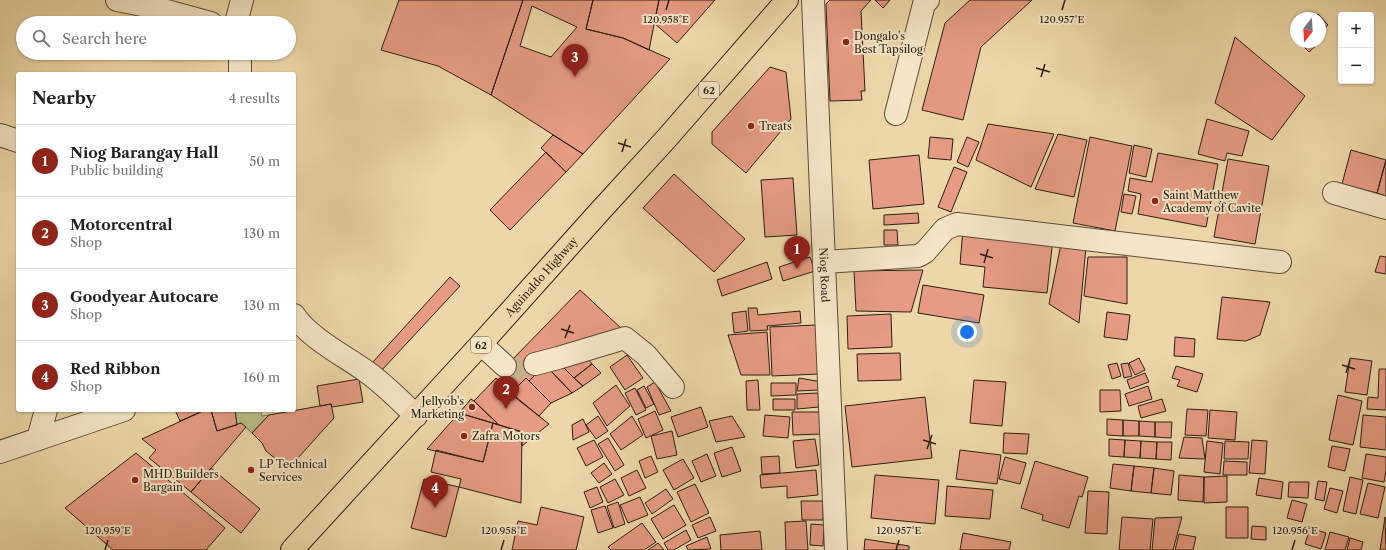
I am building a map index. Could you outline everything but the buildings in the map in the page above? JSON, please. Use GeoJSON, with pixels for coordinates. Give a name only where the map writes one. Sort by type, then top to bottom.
{"type":"FeatureCollection","features":[{"type":"Feature","properties":{"kind":"highway","name":"Aguinaldo Highway"},"geometry":{"type":"LineString","coordinates":[[292,550],[416,416],[667,138],[787,0]]}},
{"type":"Feature","properties":{"kind":"street"},"geometry":{"type":"LineString","coordinates":[[117,0],[152,7],[185,16]]}},
{"type":"Feature","properties":{"kind":"street"},"geometry":{"type":"LineString","coordinates":[[238,16],[242,0]]}},
{"type":"Feature","properties":{"kind":"street","name":"Niog Road"},"geometry":{"type":"LineString","coordinates":[[813,0],[836,550]]}},
{"type":"Feature","properties":{"kind":"street"},"geometry":{"type":"LineString","coordinates":[[896,114],[924,4],[928,0]]}},
{"type":"Feature","properties":{"kind":"street"},"geometry":{"type":"LineString","coordinates":[[240,60],[240,72]]}},
{"type":"Feature","properties":{"kind":"street"},"geometry":{"type":"LineString","coordinates":[[1334,193],[1386,208]]}},
{"type":"Feature","properties":{"kind":"street"},"geometry":{"type":"LineString","coordinates":[[824,262],[918,256],[925,252],[945,229],[957,224],[1280,262]]}},
{"type":"Feature","properties":{"kind":"street"},"geometry":{"type":"LineString","coordinates":[[296,318],[298,322],[314,335],[383,385],[416,416]]}},
{"type":"Feature","properties":{"kind":"street"},"geometry":{"type":"LineString","coordinates":[[535,364],[625,338],[646,355],[673,387]]}},
{"type":"Feature","properties":{"kind":"street"},"geometry":{"type":"LineString","coordinates":[[481,344],[505,366]]}},
{"type":"Feature","properties":{"kind":"street"},"geometry":{"type":"LineString","coordinates":[[38,439],[45,412]]}},
{"type":"Feature","properties":{"kind":"street"},"geometry":{"type":"LineString","coordinates":[[0,452],[118,412]]}},
{"type":"Feature","properties":{"kind":"green space"},"geometry":{"type":"Polygon","coordinates":[[[235,412],[261,412],[262,416],[269,415],[252,433],[241,423],[237,425],[235,412]]]}},
{"type":"Feature","properties":{"kind":"tunnel"},"geometry":{"type":"LineString","coordinates":[[505,366],[510,371],[535,364]]}},
{"type":"Feature","properties":{"kind":"place","name":"Dongalo's Best Tapsilog"},"geometry":{"type":"Point","coordinates":[846,42]}},
{"type":"Feature","properties":{"kind":"place","name":"Goodyear Autocare"},"geometry":{"type":"Point","coordinates":[575,77]}},
{"type":"Feature","properties":{"kind":"place","name":"Treats"},"geometry":{"type":"Point","coordinates":[751,126]}},
{"type":"Feature","properties":{"kind":"place","name":"Saint Matthew Academy of Cavite"},"geometry":{"type":"Point","coordinates":[1155,201]}},
{"type":"Feature","properties":{"kind":"place","name":"Niog Barangay Hall"},"geometry":{"type":"Point","coordinates":[797,269]}},
{"type":"Feature","properties":{"kind":"place","name":"Jellyob's Marketing"},"geometry":{"type":"Point","coordinates":[472,407]}},
{"type":"Feature","properties":{"kind":"place","name":"Motorcentral"},"geometry":{"type":"Point","coordinates":[506,409]}},
{"type":"Feature","properties":{"kind":"place","name":"Zafra Motors"},"geometry":{"type":"Point","coordinates":[464,436]}},
{"type":"Feature","properties":{"kind":"place","name":"LP Technical Services"},"geometry":{"type":"Point","coordinates":[251,470]}},
{"type":"Feature","properties":{"kind":"place","name":"MHD Builders Bargain"},"geometry":{"type":"Point","coordinates":[135,480]}},
{"type":"Feature","properties":{"kind":"place","name":"Red Ribbon"},"geometry":{"type":"Point","coordinates":[435,508]}}]}
